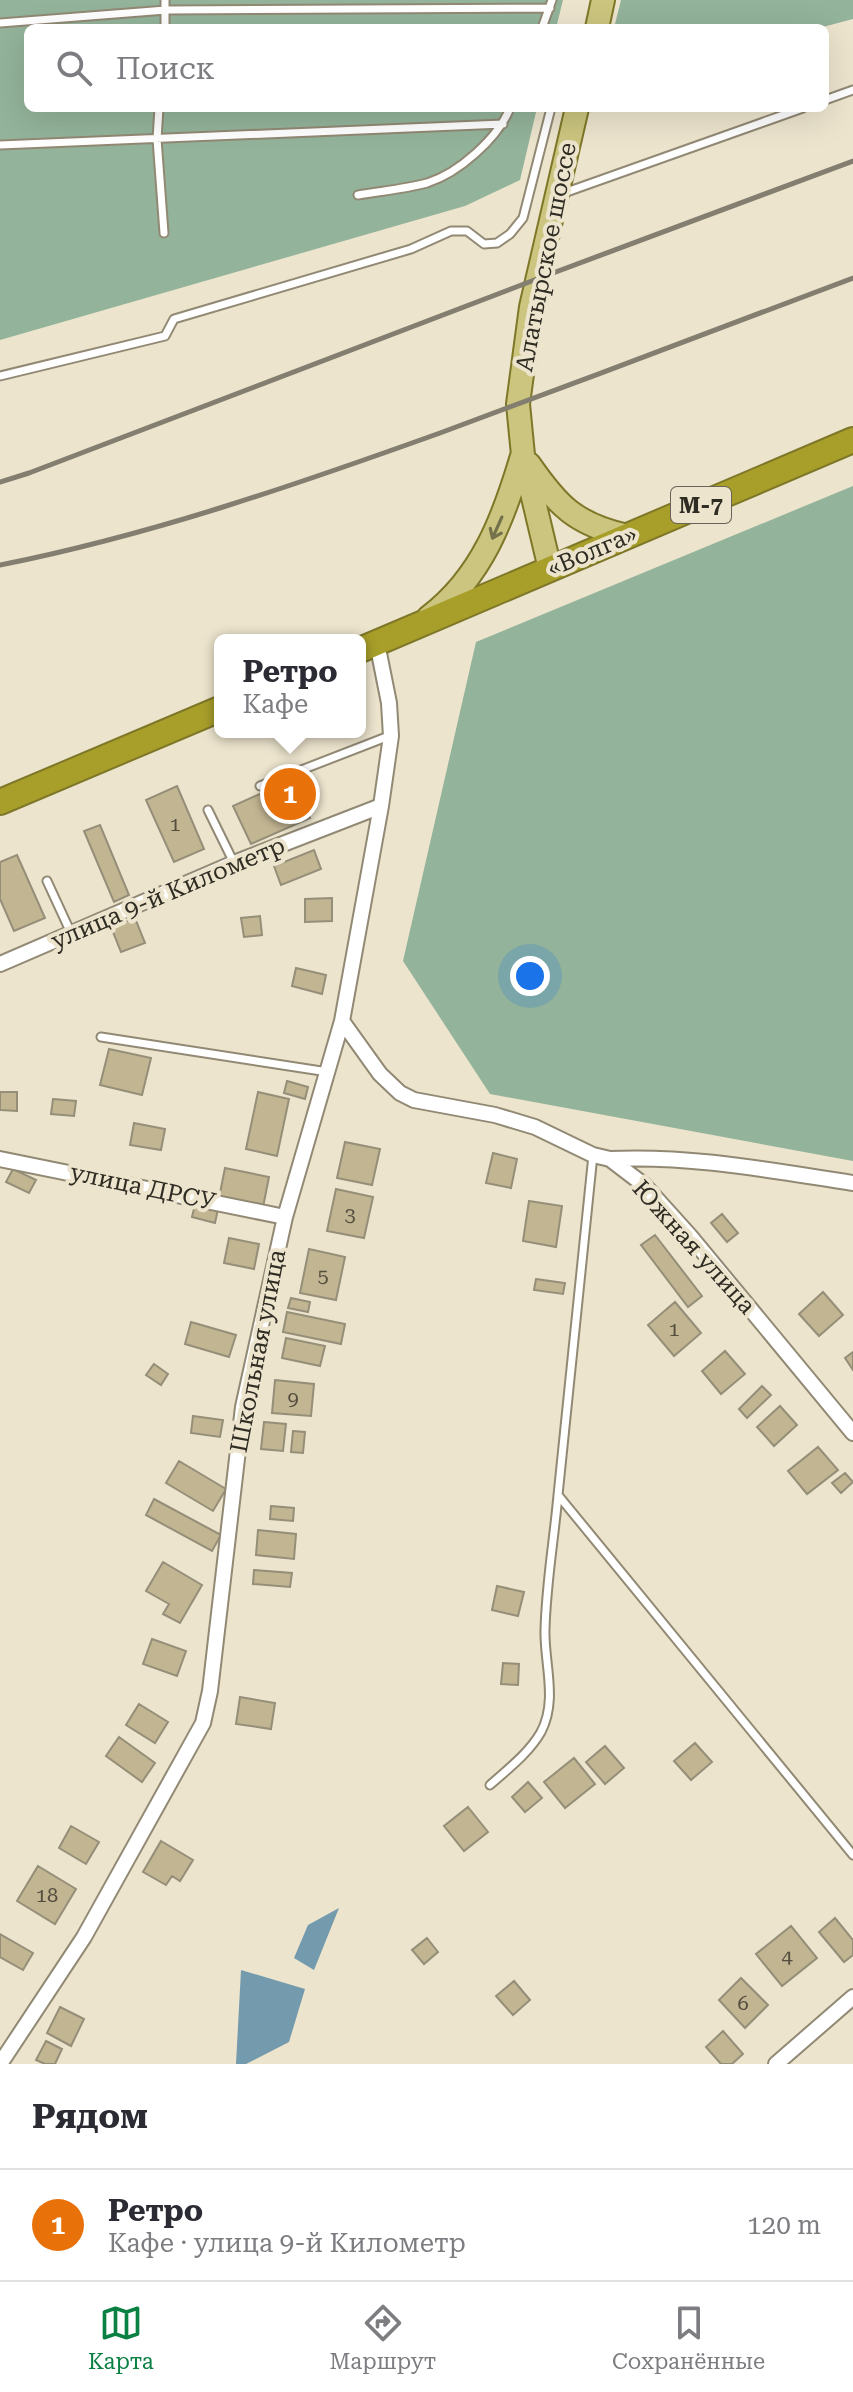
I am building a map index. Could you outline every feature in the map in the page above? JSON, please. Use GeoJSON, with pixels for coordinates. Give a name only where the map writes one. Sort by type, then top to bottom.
{"type":"FeatureCollection","features":[{"type":"Feature","properties":{"kind":"highway","name":"«Волга»"},"geometry":{"type":"LineString","coordinates":[[419,625],[853,440]]}},
{"type":"Feature","properties":{"kind":"highway","name":"М-7"},"geometry":{"type":"LineString","coordinates":[[369,647],[419,625]]}},
{"type":"Feature","properties":{"kind":"highway"},"geometry":{"type":"LineString","coordinates":[[0,802],[214,712]]}},
{"type":"Feature","properties":{"kind":"main road","name":"Алатырское шоссе"},"geometry":{"type":"LineString","coordinates":[[550,569],[523,455],[518,404],[531,307],[576,112]]}},
{"type":"Feature","properties":{"kind":"main road"},"geometry":{"type":"LineString","coordinates":[[523,455],[558,501],[577,519],[593,528],[627,536]]}},
{"type":"Feature","properties":{"kind":"main road"},"geometry":{"type":"LineString","coordinates":[[419,625],[457,592],[484,556],[523,455]]}},
{"type":"Feature","properties":{"kind":"street","name":"Школьная улица"},"geometry":{"type":"LineString","coordinates":[[0,2064],[84,1937],[203,1723],[210,1691],[243,1407],[285,1217],[342,1021],[381,806],[391,736],[389,703],[369,647]]}},
{"type":"Feature","properties":{"kind":"street","name":"улица 9-й Километр"},"geometry":{"type":"LineString","coordinates":[[0,964],[234,863],[381,806]]}},
{"type":"Feature","properties":{"kind":"street","name":"Южная улица"},"geometry":{"type":"LineString","coordinates":[[342,1021],[380,1074],[400,1093],[414,1100],[495,1115],[535,1127],[593,1155],[610,1159],[644,1185],[853,1433]]}},
{"type":"Feature","properties":{"kind":"street"},"geometry":{"type":"LineString","coordinates":[[610,1159],[647,1157],[724,1164],[853,1183]]}},
{"type":"Feature","properties":{"kind":"street","name":"улица ДРСУ"},"geometry":{"type":"LineString","coordinates":[[0,1159],[285,1217]]}},
{"type":"Feature","properties":{"kind":"street"},"geometry":{"type":"LineString","coordinates":[[776,2064],[853,1997]]}},
{"type":"Feature","properties":{"kind":"lane"},"geometry":{"type":"LineString","coordinates":[[165,0],[165,24]]}},
{"type":"Feature","properties":{"kind":"lane"},"geometry":{"type":"LineString","coordinates":[[0,23],[166,10],[551,4],[544,24]]}},
{"type":"Feature","properties":{"kind":"lane"},"geometry":{"type":"LineString","coordinates":[[829,99],[853,90]]}},
{"type":"Feature","properties":{"kind":"lane"},"geometry":{"type":"LineString","coordinates":[[159,112],[157,139],[164,233]]}},
{"type":"Feature","properties":{"kind":"lane"},"geometry":{"type":"LineString","coordinates":[[358,195],[430,182],[488,144],[508,112]]}},
{"type":"Feature","properties":{"kind":"lane"},"geometry":{"type":"LineString","coordinates":[[0,376],[165,336],[174,319],[411,249],[451,231],[467,231],[484,244],[497,243],[510,234],[523,218],[550,112]]}},
{"type":"Feature","properties":{"kind":"lane"},"geometry":{"type":"LineString","coordinates":[[555,196],[792,112]]}},
{"type":"Feature","properties":{"kind":"lane"},"geometry":{"type":"LineString","coordinates":[[0,145],[503,124]]}},
{"type":"Feature","properties":{"kind":"lane"},"geometry":{"type":"LineString","coordinates":[[260,786],[391,736]]}},
{"type":"Feature","properties":{"kind":"lane"},"geometry":{"type":"LineString","coordinates":[[208,810],[234,863]]}},
{"type":"Feature","properties":{"kind":"lane"},"geometry":{"type":"LineString","coordinates":[[47,881],[72,934]]}},
{"type":"Feature","properties":{"kind":"lane"},"geometry":{"type":"LineString","coordinates":[[101,1037],[328,1072]]}},
{"type":"Feature","properties":{"kind":"lane"},"geometry":{"type":"LineString","coordinates":[[490,1785],[526,1752],[542,1731],[549,1701],[550,1670],[545,1632],[593,1155]]}},
{"type":"Feature","properties":{"kind":"lane"},"geometry":{"type":"LineString","coordinates":[[558,1495],[853,1855]]}},
{"type":"Feature","properties":{"kind":"green space"},"geometry":{"type":"Polygon","coordinates":[[[0,0],[563,0],[557,24],[24,24],[24,112],[536,112],[520,180],[465,206],[0,340],[0,0]]]}},
{"type":"Feature","properties":{"kind":"green space"},"geometry":{"type":"Polygon","coordinates":[[[621,0],[853,0],[853,19],[829,25],[615,24],[621,0]]]}},
{"type":"Feature","properties":{"kind":"green space"},"geometry":{"type":"Polygon","coordinates":[[[853,486],[853,1161],[490,1094],[403,961],[476,642],[853,486]]]}},
{"type":"Feature","properties":{"kind":"water"},"geometry":{"type":"Polygon","coordinates":[[[339,1908],[314,1970],[294,1958],[308,1925],[339,1908]]]}},
{"type":"Feature","properties":{"kind":"water"},"geometry":{"type":"Polygon","coordinates":[[[241,1970],[305,1989],[289,2042],[246,2064],[236,2064],[241,1970]]]}},
{"type":"Feature","properties":{"kind":"building"},"geometry":{"type":"Polygon","coordinates":[[[293,779],[310,818],[251,844],[233,806],[293,779]]]}},
{"type":"Feature","properties":{"kind":"building"},"geometry":{"type":"Polygon","coordinates":[[[177,786],[204,849],[174,862],[146,800],[177,786]]]}},
{"type":"Feature","properties":{"kind":"building"},"geometry":{"type":"Polygon","coordinates":[[[100,825],[129,895],[114,902],[84,831],[100,825]]]}},
{"type":"Feature","properties":{"kind":"building"},"geometry":{"type":"Polygon","coordinates":[[[314,850],[321,869],[281,885],[274,866],[314,850]]]}},
{"type":"Feature","properties":{"kind":"building"},"geometry":{"type":"Polygon","coordinates":[[[17,855],[45,918],[14,931],[0,899],[0,862],[17,855]]]}},
{"type":"Feature","properties":{"kind":"building"},"geometry":{"type":"Polygon","coordinates":[[[332,898],[332,921],[305,922],[305,899],[332,898]]]}},
{"type":"Feature","properties":{"kind":"building"},"geometry":{"type":"Polygon","coordinates":[[[260,916],[262,935],[244,937],[241,918],[260,916]]]}},
{"type":"Feature","properties":{"kind":"building"},"geometry":{"type":"Polygon","coordinates":[[[135,918],[145,943],[121,952],[111,927],[135,918]]]}},
{"type":"Feature","properties":{"kind":"building"},"geometry":{"type":"Polygon","coordinates":[[[296,968],[326,975],[322,994],[292,986],[296,968]]]}},
{"type":"Feature","properties":{"kind":"building"},"geometry":{"type":"Polygon","coordinates":[[[109,1049],[151,1058],[142,1095],[100,1085],[109,1049]]]}},
{"type":"Feature","properties":{"kind":"building"},"geometry":{"type":"Polygon","coordinates":[[[287,1081],[308,1087],[305,1099],[284,1093],[287,1081]]]}},
{"type":"Feature","properties":{"kind":"building"},"geometry":{"type":"Polygon","coordinates":[[[0,1092],[17,1092],[17,1111],[0,1110],[0,1092]]]}},
{"type":"Feature","properties":{"kind":"building"},"geometry":{"type":"Polygon","coordinates":[[[258,1092],[289,1099],[277,1156],[246,1149],[258,1092]]]}},
{"type":"Feature","properties":{"kind":"building"},"geometry":{"type":"Polygon","coordinates":[[[53,1099],[76,1101],[74,1116],[51,1114],[53,1099]]]}},
{"type":"Feature","properties":{"kind":"building"},"geometry":{"type":"Polygon","coordinates":[[[134,1123],[165,1129],[161,1150],[130,1145],[134,1123]]]}},
{"type":"Feature","properties":{"kind":"building"},"geometry":{"type":"Polygon","coordinates":[[[345,1142],[380,1149],[372,1185],[337,1178],[345,1142]]]}},
{"type":"Feature","properties":{"kind":"building"},"geometry":{"type":"Polygon","coordinates":[[[493,1153],[517,1159],[511,1188],[486,1183],[493,1153]]]}},
{"type":"Feature","properties":{"kind":"building"},"geometry":{"type":"Polygon","coordinates":[[[225,1168],[269,1177],[263,1207],[219,1198],[225,1168]]]}},
{"type":"Feature","properties":{"kind":"building"},"geometry":{"type":"Polygon","coordinates":[[[13,1169],[36,1180],[29,1193],[6,1182],[13,1169]]]}},
{"type":"Feature","properties":{"kind":"building"},"geometry":{"type":"Polygon","coordinates":[[[336,1189],[373,1197],[364,1238],[327,1231],[336,1189]]]}},
{"type":"Feature","properties":{"kind":"building"},"geometry":{"type":"Polygon","coordinates":[[[529,1201],[562,1206],[556,1247],[523,1241],[529,1201]]]}},
{"type":"Feature","properties":{"kind":"building"},"geometry":{"type":"Polygon","coordinates":[[[195,1204],[218,1209],[215,1223],[192,1217],[195,1204]]]}},
{"type":"Feature","properties":{"kind":"building"},"geometry":{"type":"Polygon","coordinates":[[[722,1214],[738,1233],[727,1242],[711,1223],[722,1214]]]}},
{"type":"Feature","properties":{"kind":"building"},"geometry":{"type":"Polygon","coordinates":[[[655,1235],[702,1296],[688,1307],[641,1245],[655,1235]]]}},
{"type":"Feature","properties":{"kind":"building"},"geometry":{"type":"Polygon","coordinates":[[[229,1238],[259,1244],[254,1269],[224,1263],[229,1238]]]}},
{"type":"Feature","properties":{"kind":"building"},"geometry":{"type":"Polygon","coordinates":[[[309,1249],[345,1257],[336,1300],[300,1293],[309,1249]]]}},
{"type":"Feature","properties":{"kind":"building"},"geometry":{"type":"Polygon","coordinates":[[[536,1279],[565,1283],[563,1294],[534,1290],[536,1279]]]}},
{"type":"Feature","properties":{"kind":"building"},"geometry":{"type":"Polygon","coordinates":[[[823,1292],[843,1315],[819,1336],[799,1314],[823,1292]]]}},
{"type":"Feature","properties":{"kind":"building"},"geometry":{"type":"Polygon","coordinates":[[[291,1298],[310,1302],[308,1312],[288,1308],[291,1298]]]}},
{"type":"Feature","properties":{"kind":"building"},"geometry":{"type":"Polygon","coordinates":[[[675,1302],[701,1333],[674,1356],[648,1325],[675,1302]]]}},
{"type":"Feature","properties":{"kind":"building"},"geometry":{"type":"Polygon","coordinates":[[[287,1312],[345,1324],[341,1344],[283,1332],[287,1312]]]}},
{"type":"Feature","properties":{"kind":"building"},"geometry":{"type":"Polygon","coordinates":[[[191,1322],[236,1335],[229,1357],[185,1344],[191,1322]]]}},
{"type":"Feature","properties":{"kind":"building"},"geometry":{"type":"Polygon","coordinates":[[[286,1338],[325,1346],[320,1366],[282,1358],[286,1338]]]}},
{"type":"Feature","properties":{"kind":"building"},"geometry":{"type":"Polygon","coordinates":[[[725,1351],[745,1374],[721,1394],[702,1371],[725,1351]]]}},
{"type":"Feature","properties":{"kind":"building"},"geometry":{"type":"Polygon","coordinates":[[[853,1352],[853,1370],[845,1358],[853,1352]]]}},
{"type":"Feature","properties":{"kind":"building"},"geometry":{"type":"Polygon","coordinates":[[[154,1364],[168,1374],[161,1385],[146,1375],[154,1364]]]}},
{"type":"Feature","properties":{"kind":"building"},"geometry":{"type":"Polygon","coordinates":[[[275,1380],[314,1384],[311,1416],[272,1413],[275,1380]]]}},
{"type":"Feature","properties":{"kind":"building"},"geometry":{"type":"Polygon","coordinates":[[[762,1386],[771,1395],[747,1418],[739,1409],[762,1386]]]}},
{"type":"Feature","properties":{"kind":"building"},"geometry":{"type":"Polygon","coordinates":[[[780,1406],[797,1425],[774,1446],[757,1427],[780,1406]]]}},
{"type":"Feature","properties":{"kind":"building"},"geometry":{"type":"Polygon","coordinates":[[[193,1416],[223,1420],[220,1437],[191,1433],[193,1416]]]}},
{"type":"Feature","properties":{"kind":"building"},"geometry":{"type":"Polygon","coordinates":[[[264,1422],[286,1424],[283,1451],[261,1449],[264,1422]]]}},
{"type":"Feature","properties":{"kind":"building"},"geometry":{"type":"Polygon","coordinates":[[[293,1431],[305,1432],[303,1453],[291,1452],[293,1431]]]}},
{"type":"Feature","properties":{"kind":"building"},"geometry":{"type":"Polygon","coordinates":[[[818,1447],[838,1470],[807,1494],[788,1471],[818,1447]]]}},
{"type":"Feature","properties":{"kind":"building"},"geometry":{"type":"Polygon","coordinates":[[[179,1461],[226,1489],[213,1511],[166,1483],[179,1461]]]}},
{"type":"Feature","properties":{"kind":"building"},"geometry":{"type":"Polygon","coordinates":[[[845,1473],[853,1482],[841,1493],[832,1483],[845,1473]]]}},
{"type":"Feature","properties":{"kind":"building"},"geometry":{"type":"Polygon","coordinates":[[[154,1499],[221,1535],[212,1551],[146,1515],[154,1499]]]}},
{"type":"Feature","properties":{"kind":"building"},"geometry":{"type":"Polygon","coordinates":[[[271,1506],[294,1508],[293,1521],[270,1519],[271,1506]]]}},
{"type":"Feature","properties":{"kind":"building"},"geometry":{"type":"Polygon","coordinates":[[[258,1530],[296,1534],[294,1559],[256,1555],[258,1530]]]}},
{"type":"Feature","properties":{"kind":"building"},"geometry":{"type":"Polygon","coordinates":[[[163,1562],[202,1585],[180,1623],[163,1614],[169,1604],[146,1591],[163,1562]]]}},
{"type":"Feature","properties":{"kind":"building"},"geometry":{"type":"Polygon","coordinates":[[[254,1570],[292,1573],[290,1587],[253,1584],[254,1570]]]}},
{"type":"Feature","properties":{"kind":"building"},"geometry":{"type":"Polygon","coordinates":[[[497,1586],[524,1592],[518,1616],[492,1610],[497,1586]]]}},
{"type":"Feature","properties":{"kind":"building"},"geometry":{"type":"Polygon","coordinates":[[[152,1639],[186,1651],[177,1676],[143,1664],[152,1639]]]}},
{"type":"Feature","properties":{"kind":"building"},"geometry":{"type":"Polygon","coordinates":[[[503,1663],[519,1664],[518,1685],[501,1684],[503,1663]]]}},
{"type":"Feature","properties":{"kind":"building"},"geometry":{"type":"Polygon","coordinates":[[[240,1697],[275,1703],[271,1729],[236,1724],[240,1697]]]}},
{"type":"Feature","properties":{"kind":"building"},"geometry":{"type":"Polygon","coordinates":[[[139,1704],[168,1722],[155,1743],[126,1725],[139,1704]]]}},
{"type":"Feature","properties":{"kind":"building"},"geometry":{"type":"Polygon","coordinates":[[[119,1737],[155,1763],[142,1782],[106,1756],[119,1737]]]}},
{"type":"Feature","properties":{"kind":"building"},"geometry":{"type":"Polygon","coordinates":[[[695,1743],[712,1762],[691,1780],[674,1761],[695,1743]]]}},
{"type":"Feature","properties":{"kind":"building"},"geometry":{"type":"Polygon","coordinates":[[[605,1746],[624,1768],[605,1784],[586,1762],[605,1746]]]}},
{"type":"Feature","properties":{"kind":"building"},"geometry":{"type":"Polygon","coordinates":[[[574,1758],[595,1784],[565,1808],[544,1782],[574,1758]]]}},
{"type":"Feature","properties":{"kind":"building"},"geometry":{"type":"Polygon","coordinates":[[[528,1782],[542,1798],[525,1812],[512,1797],[528,1782]]]}},
{"type":"Feature","properties":{"kind":"building"},"geometry":{"type":"Polygon","coordinates":[[[468,1807],[488,1832],[464,1851],[444,1826],[468,1807]]]}},
{"type":"Feature","properties":{"kind":"building"},"geometry":{"type":"Polygon","coordinates":[[[71,1826],[99,1842],[86,1864],[59,1848],[71,1826]]]}},
{"type":"Feature","properties":{"kind":"building"},"geometry":{"type":"Polygon","coordinates":[[[161,1841],[193,1860],[180,1881],[172,1876],[166,1885],[143,1872],[161,1841]]]}},
{"type":"Feature","properties":{"kind":"building"},"geometry":{"type":"Polygon","coordinates":[[[38,1866],[76,1889],[55,1924],[17,1901],[38,1866]]]}},
{"type":"Feature","properties":{"kind":"building"},"geometry":{"type":"Polygon","coordinates":[[[835,1918],[853,1940],[853,1955],[844,1962],[819,1932],[835,1918]]]}},
{"type":"Feature","properties":{"kind":"building"},"geometry":{"type":"Polygon","coordinates":[[[791,1926],[817,1958],[782,1986],[756,1954],[791,1926]]]}},
{"type":"Feature","properties":{"kind":"building"},"geometry":{"type":"Polygon","coordinates":[[[0,1934],[33,1953],[23,1970],[0,1957],[0,1934]]]}},
{"type":"Feature","properties":{"kind":"building"},"geometry":{"type":"Polygon","coordinates":[[[427,1938],[438,1952],[424,1964],[412,1950],[427,1938]]]}},
{"type":"Feature","properties":{"kind":"building"},"geometry":{"type":"Polygon","coordinates":[[[741,1978],[768,2005],[745,2028],[719,2000],[741,1978]]]}},
{"type":"Feature","properties":{"kind":"building"},"geometry":{"type":"Polygon","coordinates":[[[514,1981],[530,2000],[513,2015],[496,1996],[514,1981]]]}},
{"type":"Feature","properties":{"kind":"building"},"geometry":{"type":"Polygon","coordinates":[[[60,2007],[84,2019],[71,2046],[47,2033],[60,2007]]]}},
{"type":"Feature","properties":{"kind":"building"},"geometry":{"type":"Polygon","coordinates":[[[723,2031],[743,2054],[732,2064],[721,2064],[706,2047],[723,2031]]]}},
{"type":"Feature","properties":{"kind":"building"},"geometry":{"type":"Polygon","coordinates":[[[46,2041],[62,2049],[55,2064],[36,2060],[46,2041]]]}},
{"type":"Feature","properties":{"kind":"railway"},"geometry":{"type":"LineString","coordinates":[[0,482],[853,161]]}},
{"type":"Feature","properties":{"kind":"railway"},"geometry":{"type":"LineString","coordinates":[[0,565],[112,539],[277,490],[440,433],[853,278]]}},
{"type":"Feature","properties":{"kind":"place","name":"Ретро"},"geometry":{"type":"Point","coordinates":[290,794]}}]}
